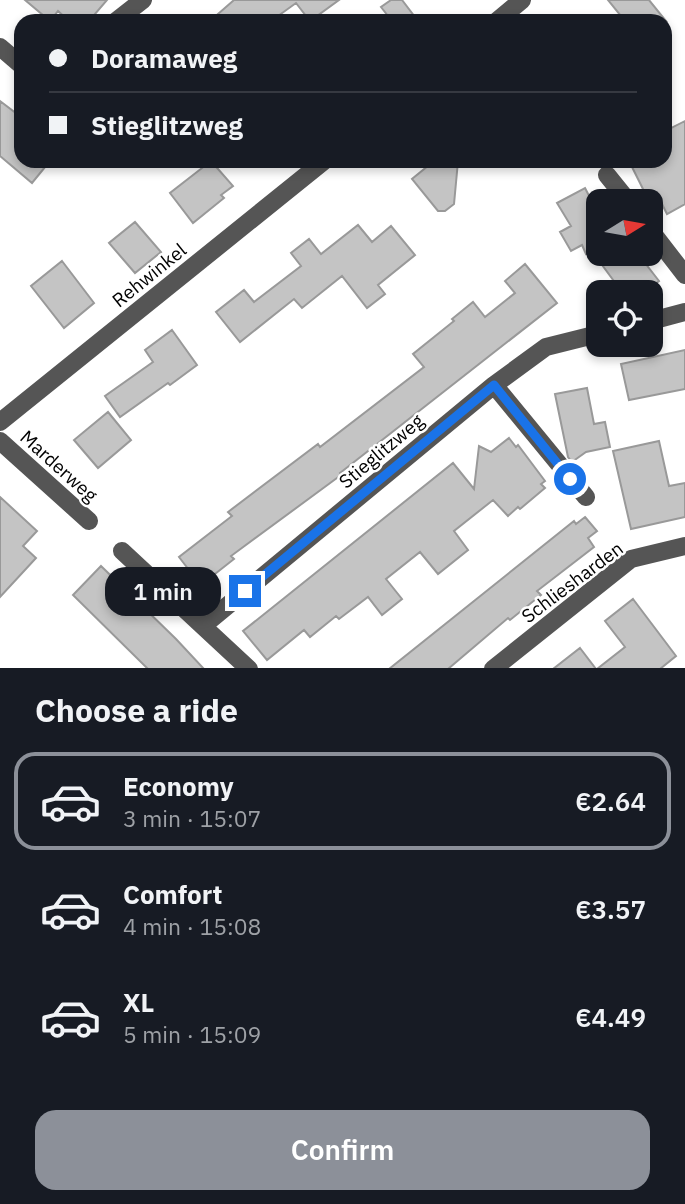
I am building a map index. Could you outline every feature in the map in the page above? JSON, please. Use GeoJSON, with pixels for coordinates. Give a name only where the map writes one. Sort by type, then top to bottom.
{"type":"FeatureCollection","features":[{"type":"Feature","properties":{"kind":"street"},"geometry":{"type":"LineString","coordinates":[[125,14],[143,0]]}},
{"type":"Feature","properties":{"kind":"street"},"geometry":{"type":"LineString","coordinates":[[505,14],[522,0]]}},
{"type":"Feature","properties":{"kind":"street"},"geometry":{"type":"LineString","coordinates":[[0,47],[14,59]]}},
{"type":"Feature","properties":{"kind":"street","name":"Rehwinkel"},"geometry":{"type":"LineString","coordinates":[[0,422],[315,168]]}},
{"type":"Feature","properties":{"kind":"street"},"geometry":{"type":"LineString","coordinates":[[607,174],[619,189]]}},
{"type":"Feature","properties":{"kind":"street"},"geometry":{"type":"LineString","coordinates":[[663,247],[685,275]]}},
{"type":"Feature","properties":{"kind":"street"},"geometry":{"type":"LineString","coordinates":[[663,318],[685,312]]}},
{"type":"Feature","properties":{"kind":"street","name":"Stieglitzweg"},"geometry":{"type":"LineString","coordinates":[[204,625],[494,385],[546,347],[586,337]]}},
{"type":"Feature","properties":{"kind":"street"},"geometry":{"type":"LineString","coordinates":[[494,385],[586,497]]}},
{"type":"Feature","properties":{"kind":"street","name":"Marderweg"},"geometry":{"type":"LineString","coordinates":[[0,441],[89,522]]}},
{"type":"Feature","properties":{"kind":"street","name":"Schliesharden"},"geometry":{"type":"LineString","coordinates":[[493,668],[631,559],[685,546]]}},
{"type":"Feature","properties":{"kind":"street"},"geometry":{"type":"LineString","coordinates":[[122,551],[249,668]]}},
{"type":"Feature","properties":{"kind":"building"},"geometry":{"type":"Polygon","coordinates":[[[25,0],[107,0],[95,14],[61,14],[58,11],[56,14],[42,14],[25,0]]]}},
{"type":"Feature","properties":{"kind":"building"},"geometry":{"type":"Polygon","coordinates":[[[234,0],[339,0],[320,14],[305,14],[296,3],[281,14],[218,14],[234,0]]]}},
{"type":"Feature","properties":{"kind":"building"},"geometry":{"type":"Polygon","coordinates":[[[391,0],[402,0],[413,14],[386,14],[381,7],[391,0]]]}},
{"type":"Feature","properties":{"kind":"building"},"geometry":{"type":"Polygon","coordinates":[[[608,0],[649,0],[660,14],[619,14],[608,0]]]}},
{"type":"Feature","properties":{"kind":"building"},"geometry":{"type":"Polygon","coordinates":[[[0,101],[14,112],[14,168],[0,156],[0,101]]]}},
{"type":"Feature","properties":{"kind":"building"},"geometry":{"type":"Polygon","coordinates":[[[685,121],[685,204],[667,214],[663,206],[663,189],[643,189],[632,168],[672,168],[672,128],[685,121]]]}},
{"type":"Feature","properties":{"kind":"building"},"geometry":{"type":"Polygon","coordinates":[[[14,168],[44,168],[32,183],[14,168]]]}},
{"type":"Feature","properties":{"kind":"building"},"geometry":{"type":"Polygon","coordinates":[[[202,168],[217,168],[233,186],[221,195],[224,198],[193,223],[170,193],[202,168]]]}},
{"type":"Feature","properties":{"kind":"building"},"geometry":{"type":"Polygon","coordinates":[[[425,168],[457,168],[454,204],[445,211],[438,211],[412,179],[425,168]]]}},
{"type":"Feature","properties":{"kind":"building"},"geometry":{"type":"Polygon","coordinates":[[[585,188],[586,254],[582,245],[571,251],[560,232],[571,226],[557,203],[585,188]]]}},
{"type":"Feature","properties":{"kind":"building"},"geometry":{"type":"Polygon","coordinates":[[[135,222],[161,252],[135,273],[109,243],[135,222]]]}},
{"type":"Feature","properties":{"kind":"building"},"geometry":{"type":"Polygon","coordinates":[[[358,225],[372,242],[391,226],[415,255],[378,285],[385,294],[367,308],[342,276],[302,308],[294,299],[240,342],[216,312],[244,290],[254,302],[301,266],[291,253],[309,239],[321,254],[358,225]]]}},
{"type":"Feature","properties":{"kind":"building"},"geometry":{"type":"Polygon","coordinates":[[[62,261],[94,303],[64,328],[31,286],[62,261]]]}},
{"type":"Feature","properties":{"kind":"building"},"geometry":{"type":"Polygon","coordinates":[[[525,264],[557,303],[340,473],[341,475],[231,556],[234,559],[192,592],[181,577],[189,570],[179,557],[232,516],[228,512],[318,444],[320,447],[424,367],[413,354],[473,302],[485,317],[515,293],[505,281],[525,264]]]}},
{"type":"Feature","properties":{"kind":"building"},"geometry":{"type":"Polygon","coordinates":[[[603,266],[647,266],[658,280],[613,280],[603,266]]]}},
{"type":"Feature","properties":{"kind":"building"},"geometry":{"type":"Polygon","coordinates":[[[172,330],[197,365],[120,417],[105,396],[153,362],[145,350],[172,330]]]}},
{"type":"Feature","properties":{"kind":"building"},"geometry":{"type":"Polygon","coordinates":[[[685,350],[685,389],[629,400],[621,364],[663,357],[685,350]]]}},
{"type":"Feature","properties":{"kind":"building"},"geometry":{"type":"Polygon","coordinates":[[[587,388],[594,424],[605,422],[610,447],[586,452],[572,462],[568,457],[555,394],[587,388]]]}},
{"type":"Feature","properties":{"kind":"building"},"geometry":{"type":"Polygon","coordinates":[[[108,412],[131,440],[98,468],[74,440],[108,412]]]}},
{"type":"Feature","properties":{"kind":"building"},"geometry":{"type":"Polygon","coordinates":[[[509,438],[516,447],[518,445],[545,481],[541,484],[545,488],[508,516],[493,500],[454,531],[468,550],[438,574],[420,552],[386,579],[402,599],[382,615],[368,597],[339,619],[336,616],[310,637],[304,630],[267,660],[243,631],[453,463],[474,489],[479,446],[491,452],[509,438]]]}},
{"type":"Feature","properties":{"kind":"building"},"geometry":{"type":"Polygon","coordinates":[[[659,441],[669,486],[685,483],[685,517],[631,529],[613,451],[659,441]]]}},
{"type":"Feature","properties":{"kind":"building"},"geometry":{"type":"Polygon","coordinates":[[[0,497],[37,531],[23,546],[36,558],[0,597],[0,497]]]}},
{"type":"Feature","properties":{"kind":"building"},"geometry":{"type":"Polygon","coordinates":[[[585,517],[597,531],[588,538],[594,547],[537,591],[541,595],[510,620],[508,618],[449,668],[390,668],[574,521],[576,524],[585,517]]]}},
{"type":"Feature","properties":{"kind":"building"},"geometry":{"type":"Polygon","coordinates":[[[101,566],[203,668],[147,668],[73,595],[101,566]]]}},
{"type":"Feature","properties":{"kind":"building"},"geometry":{"type":"Polygon","coordinates":[[[633,599],[676,656],[661,668],[598,668],[625,647],[605,621],[633,599]]]}},
{"type":"Feature","properties":{"kind":"building"},"geometry":{"type":"Polygon","coordinates":[[[580,648],[595,668],[554,668],[580,648]]]}},
{"type":"Feature","properties":{"kind":"route"},"geometry":{"type":"LineString","coordinates":[[245,591],[494,385],[570,479]]}}]}
